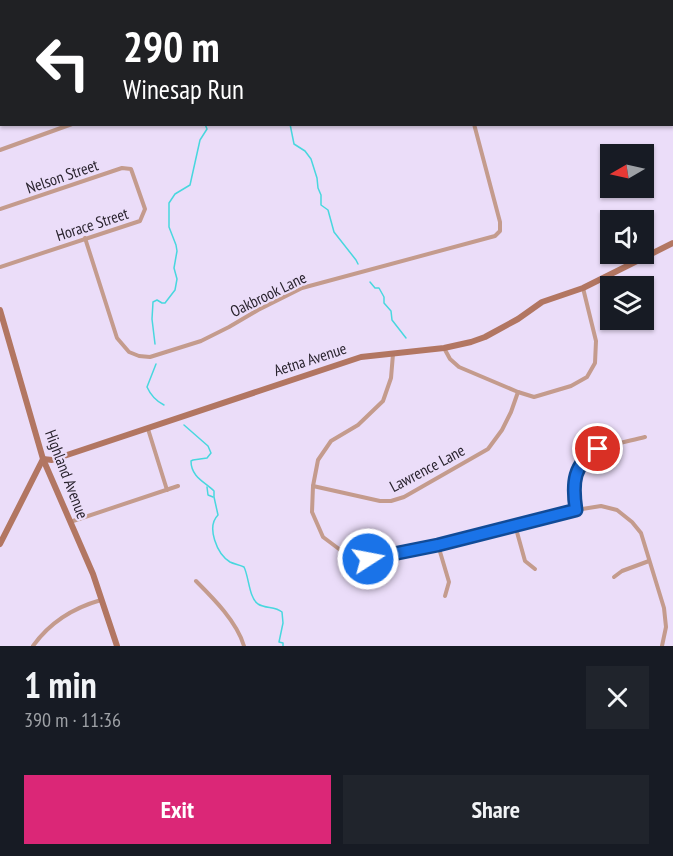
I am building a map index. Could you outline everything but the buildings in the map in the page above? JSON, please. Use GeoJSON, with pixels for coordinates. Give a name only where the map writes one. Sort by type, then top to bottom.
{"type":"FeatureCollection","features":[{"type":"Feature","properties":{"kind":"street"},"geometry":{"type":"LineString","coordinates":[[0,150],[66,126]]}},
{"type":"Feature","properties":{"kind":"street","name":"Oakbrook Lane"},"geometry":{"type":"LineString","coordinates":[[85,238],[117,338],[129,352],[150,357],[201,341],[302,288],[495,236],[500,231],[500,222],[475,126]]}},
{"type":"Feature","properties":{"kind":"street","name":"Nelson Street"},"geometry":{"type":"LineString","coordinates":[[0,209],[122,168],[131,169]]}},
{"type":"Feature","properties":{"kind":"street","name":"Horace Street"},"geometry":{"type":"LineString","coordinates":[[0,267],[140,221],[145,209],[131,169]]}},
{"type":"Feature","properties":{"kind":"street","name":"Aetna Avenue"},"geometry":{"type":"LineString","coordinates":[[44,459],[52,460],[361,357],[444,348],[471,342],[518,319],[542,302],[583,288],[673,243]]}},
{"type":"Feature","properties":{"kind":"street"},"geometry":{"type":"LineString","coordinates":[[444,348],[450,359],[459,367],[534,397],[571,386],[587,377],[596,363],[596,341],[583,288]]}},
{"type":"Feature","properties":{"kind":"street","name":"Highland Avenue"},"geometry":{"type":"LineString","coordinates":[[0,310],[44,459],[93,574],[117,646]]}},
{"type":"Feature","properties":{"kind":"street"},"geometry":{"type":"LineString","coordinates":[[393,353],[390,378],[382,401],[358,425],[331,441],[318,460],[313,486],[312,512],[323,537],[343,552],[368,559],[438,545],[576,510],[601,506],[617,510],[641,533],[664,608],[666,627],[662,646]]}},
{"type":"Feature","properties":{"kind":"street","name":"Lawrence Lane"},"geometry":{"type":"LineString","coordinates":[[313,486],[380,501],[391,501],[404,497],[488,449],[512,412],[518,392]]}},
{"type":"Feature","properties":{"kind":"street"},"geometry":{"type":"LineString","coordinates":[[147,428],[167,490]]}},
{"type":"Feature","properties":{"kind":"street"},"geometry":{"type":"LineString","coordinates":[[576,510],[573,492],[577,469],[589,455],[598,449],[645,437]]}},
{"type":"Feature","properties":{"kind":"street"},"geometry":{"type":"LineString","coordinates":[[0,544],[44,459]]}},
{"type":"Feature","properties":{"kind":"street"},"geometry":{"type":"LineString","coordinates":[[70,522],[178,486]]}},
{"type":"Feature","properties":{"kind":"street"},"geometry":{"type":"LineString","coordinates":[[515,525],[525,561],[535,569]]}},
{"type":"Feature","properties":{"kind":"street"},"geometry":{"type":"LineString","coordinates":[[438,545],[448,582],[445,596]]}},
{"type":"Feature","properties":{"kind":"street"},"geometry":{"type":"LineString","coordinates":[[614,577],[622,570],[649,561]]}},
{"type":"Feature","properties":{"kind":"street"},"geometry":{"type":"LineString","coordinates":[[196,581],[241,635],[244,646]]}},
{"type":"Feature","properties":{"kind":"street"},"geometry":{"type":"LineString","coordinates":[[33,646],[58,619],[83,605],[101,600]]}},
{"type":"Feature","properties":{"kind":"waterway"},"geometry":{"type":"LineString","coordinates":[[155,344],[152,319],[153,302],[157,300],[165,303],[175,290],[177,279],[174,268],[177,251],[169,227],[169,203],[175,194],[190,185],[200,140],[207,129],[206,126]]}},
{"type":"Feature","properties":{"kind":"waterway"},"geometry":{"type":"LineString","coordinates":[[290,126],[294,144],[305,151],[311,159],[321,195],[321,205],[328,210],[334,232],[358,264]]}},
{"type":"Feature","properties":{"kind":"waterway"},"geometry":{"type":"LineString","coordinates":[[370,282],[375,288],[379,288],[384,297],[384,303],[391,311],[392,320],[406,338]]}},
{"type":"Feature","properties":{"kind":"waterway"},"geometry":{"type":"LineString","coordinates":[[156,364],[147,387],[154,398],[164,405]]}},
{"type":"Feature","properties":{"kind":"waterway"},"geometry":{"type":"LineString","coordinates":[[184,425],[208,446],[211,453],[207,458],[191,461],[193,471],[199,479],[214,491],[218,515],[213,526],[213,533],[217,547],[230,562],[244,567],[255,601],[261,606],[282,612],[283,623],[279,642],[283,643],[283,646]]}},
{"type":"Feature","properties":{"kind":"waterway"},"geometry":{"type":"LineString","coordinates":[[207,487],[208,495],[213,497]]}},
{"type":"Feature","properties":{"kind":"route"},"geometry":{"type":"LineString","coordinates":[[368,559],[438,545],[576,510],[573,492],[577,469],[589,455],[598,449]]}}]}
